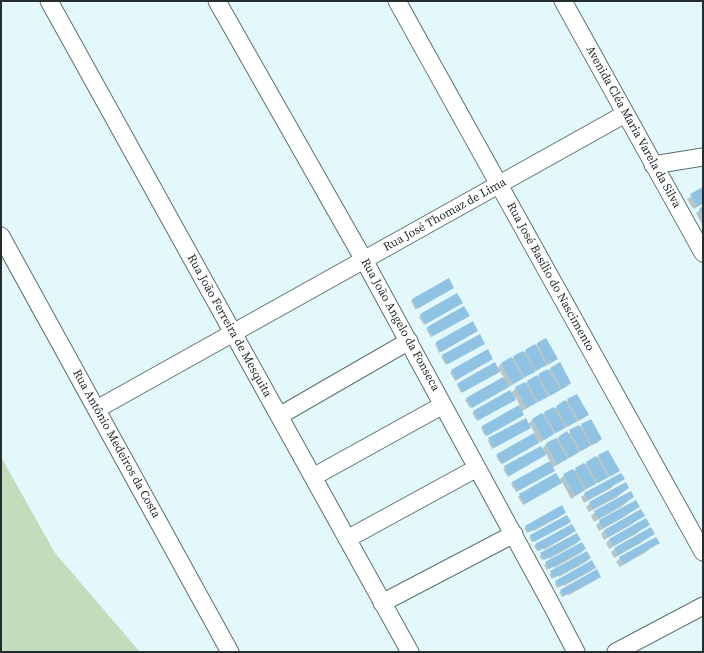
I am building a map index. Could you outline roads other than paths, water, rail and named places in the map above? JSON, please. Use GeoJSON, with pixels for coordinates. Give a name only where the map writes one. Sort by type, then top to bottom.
{"type":"FeatureCollection","features":[{"type":"Feature","properties":{"kind":"street","name":"Rua João Ferreira de Mesquita"},"geometry":{"type":"LineString","coordinates":[[49,1],[410,652]]}},
{"type":"Feature","properties":{"kind":"street","name":"Rua João Angelo da Fonseca"},"geometry":{"type":"LineString","coordinates":[[217,1],[409,341],[436,409],[478,468],[576,652]]}},
{"type":"Feature","properties":{"kind":"street","name":"Rua José Basílio do Nascimento"},"geometry":{"type":"LineString","coordinates":[[397,1],[703,552]]}},
{"type":"Feature","properties":{"kind":"street","name":"Avenida Cléa Maria Varela da Silva"},"geometry":{"type":"LineString","coordinates":[[563,1],[703,253]]}},
{"type":"Feature","properties":{"kind":"street","name":"Rua José Thomaz de Lima"},"geometry":{"type":"LineString","coordinates":[[97,409],[625,114]]}},
{"type":"Feature","properties":{"kind":"street"},"geometry":{"type":"LineString","coordinates":[[654,165],[703,157]]}},
{"type":"Feature","properties":{"kind":"street","name":"Rua Antônio Medeiros da Costa"},"geometry":{"type":"LineString","coordinates":[[1,236],[230,652]]}},
{"type":"Feature","properties":{"kind":"street"},"geometry":{"type":"LineString","coordinates":[[279,416],[409,341]]}},
{"type":"Feature","properties":{"kind":"street"},"geometry":{"type":"LineString","coordinates":[[313,477],[436,409]]}},
{"type":"Feature","properties":{"kind":"street"},"geometry":{"type":"LineString","coordinates":[[348,539],[478,468]]}},
{"type":"Feature","properties":{"kind":"street"},"geometry":{"type":"LineString","coordinates":[[382,603],[514,534]]}},
{"type":"Feature","properties":{"kind":"street"},"geometry":{"type":"LineString","coordinates":[[616,652],[703,606]]}}]}
